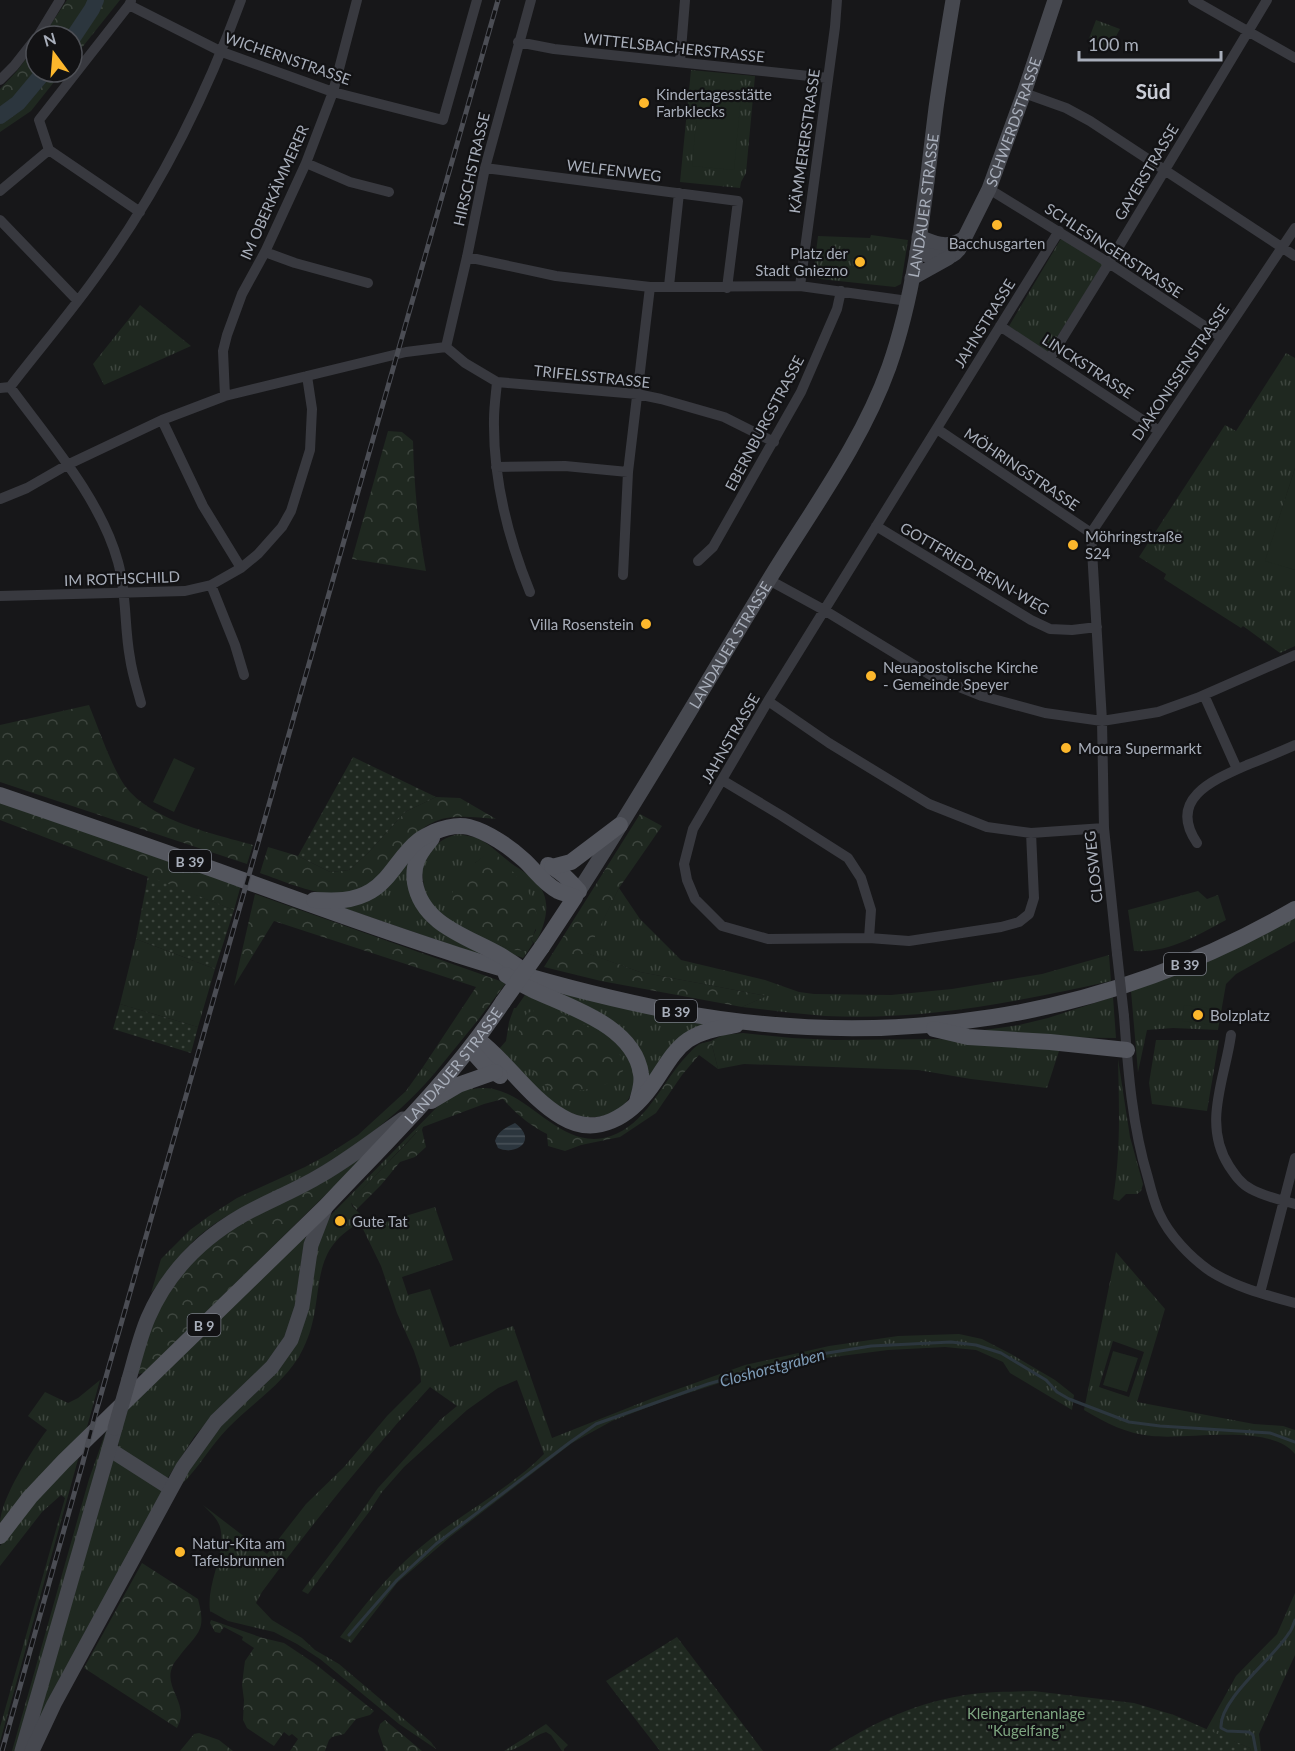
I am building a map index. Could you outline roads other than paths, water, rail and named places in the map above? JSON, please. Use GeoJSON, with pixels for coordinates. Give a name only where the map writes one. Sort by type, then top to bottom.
{"type":"FeatureCollection","features":[{"type":"Feature","properties":{"kind":"main road","name":"LANDAUER STRASSE"},"geometry":{"type":"LineString","coordinates":[[326,1206],[474,1044],[542,947],[682,727],[769,580],[812,515],[856,441],[888,368],[909,301],[953,0]]}},
{"type":"Feature","properties":{"kind":"main road","name":"SCHWERDSTRASSE"},"geometry":{"type":"LineString","coordinates":[[912,278],[956,253],[989,189],[1055,0]]}},
{"type":"Feature","properties":{"kind":"main road"},"geometry":{"type":"LineString","coordinates":[[918,244],[944,245],[963,239]]}},
{"type":"Feature","properties":{"kind":"main road"},"geometry":{"type":"LineString","coordinates":[[918,244],[940,258],[948,258]]}},
{"type":"Feature","properties":{"kind":"main road","name":"B 39"},"geometry":{"type":"LineString","coordinates":[[0,795],[296,900],[486,963],[644,1005],[752,1022],[839,1028],[922,1026],[1040,1009],[1162,973],[1204,956],[1295,909]]}},
{"type":"Feature","properties":{"kind":"main road"},"geometry":{"type":"LineString","coordinates":[[552,867],[571,862],[620,825]]}},
{"type":"Feature","properties":{"kind":"main road"},"geometry":{"type":"LineString","coordinates":[[296,900],[345,900],[364,895],[374,890],[420,839],[456,826],[471,828],[494,839],[523,858],[558,891],[577,894]]}},
{"type":"Feature","properties":{"kind":"main road"},"geometry":{"type":"LineString","coordinates":[[437,831],[420,854],[414,872],[417,891],[427,910],[454,932],[499,954],[533,976]]}},
{"type":"Feature","properties":{"kind":"main road"},"geometry":{"type":"LineString","coordinates":[[523,858],[552,867],[568,879],[577,894]]}},
{"type":"Feature","properties":{"kind":"main road"},"geometry":{"type":"LineString","coordinates":[[550,885],[554,902],[553,930]]}},
{"type":"Feature","properties":{"kind":"main road"},"geometry":{"type":"LineString","coordinates":[[486,963],[530,989],[585,1013],[617,1034],[633,1053],[639,1065],[642,1076],[636,1103]]}},
{"type":"Feature","properties":{"kind":"main road"},"geometry":{"type":"LineString","coordinates":[[474,1044],[487,1068],[528,1091],[562,1117],[584,1125],[603,1125],[628,1111],[650,1089],[677,1050],[687,1041],[703,1032],[752,1022]]}},
{"type":"Feature","properties":{"kind":"main road"},"geometry":{"type":"LineString","coordinates":[[922,1026],[968,1037],[1127,1050]]}},
{"type":"Feature","properties":{"kind":"main road"},"geometry":{"type":"LineString","coordinates":[[474,1044],[494,1052],[528,1091]]}},
{"type":"Feature","properties":{"kind":"main road"},"geometry":{"type":"LineString","coordinates":[[22,1751],[142,1334],[157,1299],[184,1261],[225,1227],[351,1157],[415,1111],[458,1085],[495,1072]]}},
{"type":"Feature","properties":{"kind":"main road"},"geometry":{"type":"LineString","coordinates":[[32,1751],[54,1704],[170,1488],[200,1441],[216,1421],[272,1367],[291,1340],[302,1307],[313,1237],[326,1206]]}},
{"type":"Feature","properties":{"kind":"main road","name":"B 9"},"geometry":{"type":"LineString","coordinates":[[0,1536],[30,1497],[64,1461],[326,1206]]}},
{"type":"Feature","properties":{"kind":"main road"},"geometry":{"type":"LineString","coordinates":[[109,1449],[170,1488]]}},
{"type":"Feature","properties":{"kind":"street"},"geometry":{"type":"LineString","coordinates":[[45,24],[60,0]]}},
{"type":"Feature","properties":{"kind":"street"},"geometry":{"type":"LineString","coordinates":[[141,702],[129,657],[125,594],[119,563],[109,533],[94,504],[67,465],[5,387],[78,300],[140,212],[172,156],[222,52],[242,0]]}},
{"type":"Feature","properties":{"kind":"street","name":"IM OBERKÄMMERER"},"geometry":{"type":"LineString","coordinates":[[225,396],[223,351],[226,335],[242,294],[265,252],[306,163],[333,92],[357,0]]}},
{"type":"Feature","properties":{"kind":"street","name":"WICHERNSTRASSE"},"geometry":{"type":"LineString","coordinates":[[131,3],[222,52],[333,92],[443,120],[477,0]]}},
{"type":"Feature","properties":{"kind":"street","name":"HIRSCHSTRASSE"},"geometry":{"type":"LineString","coordinates":[[446,347],[485,168],[531,0]]}},
{"type":"Feature","properties":{"kind":"street"},"geometry":{"type":"LineString","coordinates":[[680,62],[685,0]]}},
{"type":"Feature","properties":{"kind":"street","name":"KÄMMERERSTRASSE"},"geometry":{"type":"LineString","coordinates":[[800,286],[836,27],[837,0]]}},
{"type":"Feature","properties":{"kind":"street"},"geometry":{"type":"LineString","coordinates":[[1193,0],[1295,58]]}},
{"type":"Feature","properties":{"kind":"street","name":"GAYERSTRASSE"},"geometry":{"type":"LineString","coordinates":[[1050,358],[1267,0]]}},
{"type":"Feature","properties":{"kind":"street"},"geometry":{"type":"LineString","coordinates":[[131,3],[39,120],[49,150],[140,212]]}},
{"type":"Feature","properties":{"kind":"street","name":"WITTELSBACHERSTRASSE"},"geometry":{"type":"LineString","coordinates":[[518,42],[554,49],[828,78]]}},
{"type":"Feature","properties":{"kind":"street"},"geometry":{"type":"LineString","coordinates":[[0,80],[24,52]]}},
{"type":"Feature","properties":{"kind":"street"},"geometry":{"type":"LineString","coordinates":[[1024,93],[1066,108],[1090,121],[1295,256]]}},
{"type":"Feature","properties":{"kind":"street"},"geometry":{"type":"LineString","coordinates":[[0,191],[49,150]]}},
{"type":"Feature","properties":{"kind":"street"},"geometry":{"type":"LineString","coordinates":[[306,163],[350,182],[389,192]]}},
{"type":"Feature","properties":{"kind":"street","name":"WELFENWEG"},"geometry":{"type":"LineString","coordinates":[[485,168],[738,201],[727,288]]}},
{"type":"Feature","properties":{"kind":"street","name":"SCHLESINGERSTRASSE"},"geometry":{"type":"LineString","coordinates":[[989,189],[1059,231],[1221,337]]}},
{"type":"Feature","properties":{"kind":"street"},"geometry":{"type":"LineString","coordinates":[[669,286],[679,193]]}},
{"type":"Feature","properties":{"kind":"street"},"geometry":{"type":"LineString","coordinates":[[0,220],[78,300]]}},
{"type":"Feature","properties":{"kind":"street","name":"DIAKONISSENSTRASSE"},"geometry":{"type":"LineString","coordinates":[[1091,533],[1295,228]]}},
{"type":"Feature","properties":{"kind":"street","name":"JAHNSTRASSE"},"geometry":{"type":"LineString","coordinates":[[1031,833],[1034,898],[1029,914],[1019,922],[1001,927],[909,941],[869,938],[768,939],[722,926],[695,899],[687,880],[684,864],[693,829],[768,701],[1059,231]]}},
{"type":"Feature","properties":{"kind":"street"},"geometry":{"type":"LineString","coordinates":[[265,252],[295,263],[368,283]]}},
{"type":"Feature","properties":{"kind":"street"},"geometry":{"type":"LineString","coordinates":[[467,257],[556,276],[650,287],[800,286],[909,301]]}},
{"type":"Feature","properties":{"kind":"street"},"geometry":{"type":"LineString","coordinates":[[622,575],[628,472],[650,287]]}},
{"type":"Feature","properties":{"kind":"street","name":"EBERNBURGSTRASSE"},"geometry":{"type":"LineString","coordinates":[[698,561],[713,547],[801,392],[837,309],[841,291]]}},
{"type":"Feature","properties":{"kind":"street","name":"LINCKSTRASSE"},"geometry":{"type":"LineString","coordinates":[[1000,326],[1160,430]]}},
{"type":"Feature","properties":{"kind":"street"},"geometry":{"type":"LineString","coordinates":[[0,499],[27,489],[67,465],[162,420],[225,396],[405,352],[446,347]]}},
{"type":"Feature","properties":{"kind":"street","name":"TRIFELSSTRASSE"},"geometry":{"type":"LineString","coordinates":[[446,347],[465,363],[498,382],[637,394],[661,399],[724,417],[774,442]]}},
{"type":"Feature","properties":{"kind":"street","name":"IM ROTHSCHILD"},"geometry":{"type":"LineString","coordinates":[[0,596],[185,591],[211,585],[241,568],[273,540],[291,511],[310,450],[312,409],[308,376]]}},
{"type":"Feature","properties":{"kind":"street"},"geometry":{"type":"LineString","coordinates":[[498,382],[494,419],[496,467],[508,526],[530,592]]}},
{"type":"Feature","properties":{"kind":"street"},"geometry":{"type":"LineString","coordinates":[[162,420],[203,506],[241,568]]}},
{"type":"Feature","properties":{"kind":"street","name":"MÖHRINGSTRASSE"},"geometry":{"type":"LineString","coordinates":[[937,429],[1091,533]]}},
{"type":"Feature","properties":{"kind":"street"},"geometry":{"type":"LineString","coordinates":[[496,467],[565,466],[628,472]]}},
{"type":"Feature","properties":{"kind":"street","name":"GOTTFRIED-RENN-WEG"},"geometry":{"type":"LineString","coordinates":[[876,526],[1031,620],[1050,629],[1072,630],[1097,627]]}},
{"type":"Feature","properties":{"kind":"street","name":"CLOSWEG"},"geometry":{"type":"LineString","coordinates":[[1091,533],[1102,721],[1104,828],[1130,1082],[1139,1142],[1152,1194],[1159,1214],[1174,1236],[1187,1251],[1211,1271],[1260,1293],[1295,1303]]}},
{"type":"Feature","properties":{"kind":"street"},"geometry":{"type":"LineString","coordinates":[[769,580],[824,610],[932,676],[982,696],[1045,713],[1102,721],[1158,712],[1204,695],[1295,655]]}},
{"type":"Feature","properties":{"kind":"street"},"geometry":{"type":"LineString","coordinates":[[211,585],[235,645],[244,675]]}},
{"type":"Feature","properties":{"kind":"street"},"geometry":{"type":"LineString","coordinates":[[1204,695],[1237,770]]}},
{"type":"Feature","properties":{"kind":"street"},"geometry":{"type":"LineString","coordinates":[[768,701],[828,743],[929,804],[987,827],[1031,833],[1104,828]]}},
{"type":"Feature","properties":{"kind":"street"},"geometry":{"type":"LineString","coordinates":[[1197,843],[1190,832],[1187,814],[1200,790],[1210,782],[1295,745]]}},
{"type":"Feature","properties":{"kind":"street"},"geometry":{"type":"LineString","coordinates":[[722,780],[848,858],[861,878],[870,910],[869,938]]}},
{"type":"Feature","properties":{"kind":"street"},"geometry":{"type":"LineString","coordinates":[[1231,1035],[1216,1106],[1215,1129],[1224,1158],[1237,1179],[1251,1190],[1295,1204]]}},
{"type":"Feature","properties":{"kind":"street"},"geometry":{"type":"LineString","coordinates":[[1260,1293],[1295,1158]]}},
{"type":"Feature","properties":{"kind":"waterway"},"geometry":{"type":"LineString","coordinates":[[82,24],[96,0]]}},
{"type":"Feature","properties":{"kind":"waterway"},"geometry":{"type":"LineString","coordinates":[[0,116],[18,103],[34,84]]}},
{"type":"Feature","properties":{"kind":"waterway","name":"Closhorstgraben"},"geometry":{"type":"LineString","coordinates":[[349,1635],[397,1580],[436,1544],[596,1424],[708,1384],[803,1357],[871,1346],[951,1342],[976,1345],[1001,1353],[1046,1380],[1057,1392],[1069,1399],[1129,1422],[1270,1433],[1295,1442]]}},
{"type":"Feature","properties":{"kind":"waterway","name":"Closhorstgraben"},"geometry":{"type":"LineString","coordinates":[[1256,1751],[1253,1735],[1249,1732],[1227,1731],[1221,1728],[1223,1717],[1238,1692],[1282,1643],[1295,1620]]}},
{"type":"Feature","properties":{"kind":"railway"},"geometry":{"type":"LineString","coordinates":[[2,1751],[96,1412],[498,0]]}},
{"type":"Feature","properties":{"kind":"place","name":"Kindertagesstätte Farbklecks"},"geometry":{"type":"Point","coordinates":[644,103]}},
{"type":"Feature","properties":{"kind":"place","name":"Bacchusgarten"},"geometry":{"type":"Point","coordinates":[997,225]}},
{"type":"Feature","properties":{"kind":"place","name":"Platz der Stadt Gniezno"},"geometry":{"type":"Point","coordinates":[860,262]}},
{"type":"Feature","properties":{"kind":"place","name":"Möhringstraße S24"},"geometry":{"type":"Point","coordinates":[1073,545]}},
{"type":"Feature","properties":{"kind":"place","name":"Villa Rosenstein"},"geometry":{"type":"Point","coordinates":[646,624]}},
{"type":"Feature","properties":{"kind":"place","name":"Neuapostolische Kirche - Gemeinde Speyer"},"geometry":{"type":"Point","coordinates":[871,676]}},
{"type":"Feature","properties":{"kind":"place","name":"Moura Supermarkt"},"geometry":{"type":"Point","coordinates":[1066,748]}},
{"type":"Feature","properties":{"kind":"place","name":"Bolzplatz"},"geometry":{"type":"Point","coordinates":[1198,1015]}},
{"type":"Feature","properties":{"kind":"place","name":"Gute Tat"},"geometry":{"type":"Point","coordinates":[340,1221]}},
{"type":"Feature","properties":{"kind":"place","name":"Natur-Kita am Tafelsbrunnen"},"geometry":{"type":"Point","coordinates":[180,1552]}},
{"type":"Feature","properties":{"kind":"district","name":"Süd"},"geometry":{"type":"Point","coordinates":[1153,90]}},
{"type":"Feature","properties":{"kind":"park label","name":"Kleingartenanlage \"Kugelfang\""},"geometry":{"type":"Point","coordinates":[1026,1722]}}]}
